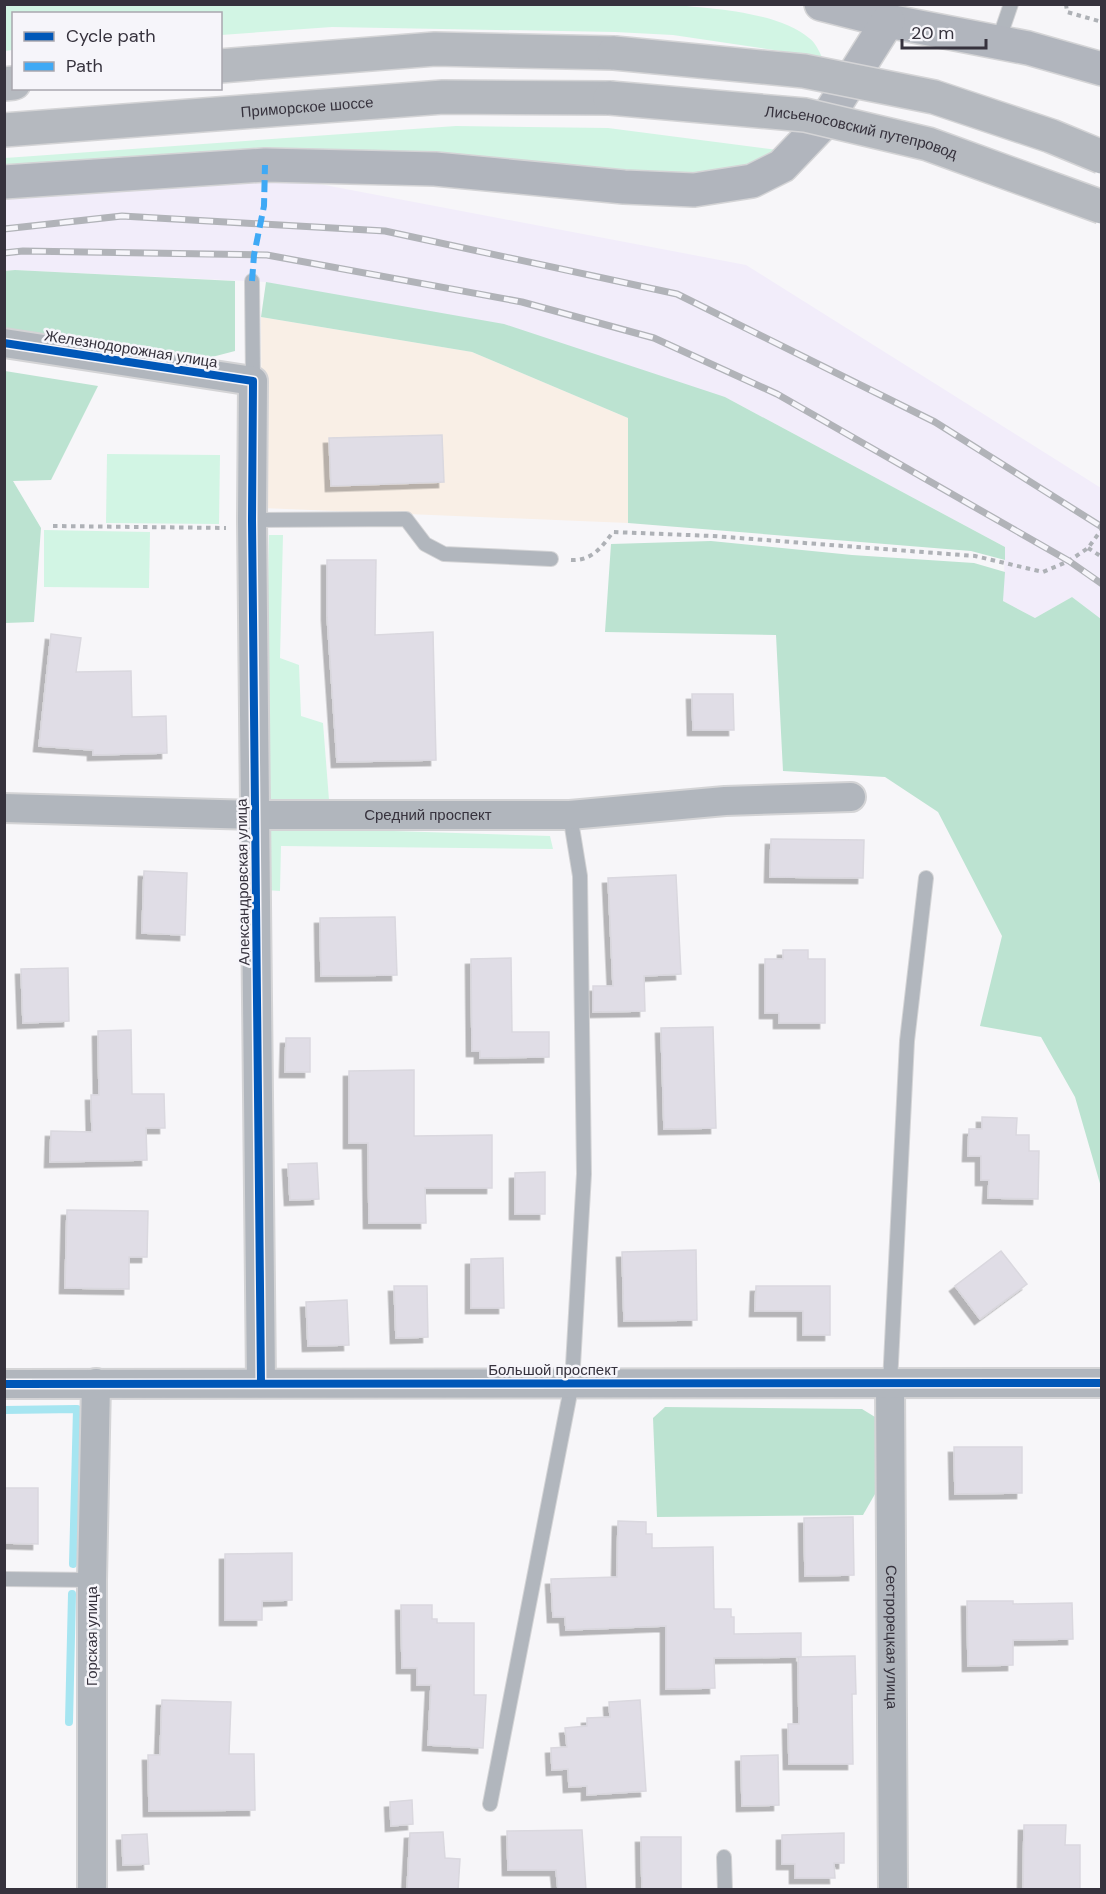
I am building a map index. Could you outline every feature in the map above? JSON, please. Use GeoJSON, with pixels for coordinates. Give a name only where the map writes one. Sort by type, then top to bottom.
{"type":"FeatureCollection","features":[{"type":"Feature","properties":{"kind":"main road"},"geometry":{"type":"LineString","coordinates":[[222,66],[435,49],[614,53],[804,72],[934,97],[1051,136],[1101,157]]}},
{"type":"Feature","properties":{"kind":"main road","name":"Приморское шоссе"},"geometry":{"type":"LineString","coordinates":[[4,129],[443,97],[610,98]]}},
{"type":"Feature","properties":{"kind":"main road","name":"Лисьеносовский путепровод"},"geometry":{"type":"LineString","coordinates":[[610,98],[805,115],[928,144],[1101,207]]}},
{"type":"Feature","properties":{"kind":"street"},"geometry":{"type":"LineString","coordinates":[[821,4],[894,13],[1101,69]]}},
{"type":"Feature","properties":{"kind":"street"},"geometry":{"type":"LineString","coordinates":[[4,182],[265,165],[435,169],[624,187],[694,190],[752,181],[782,166],[825,121],[894,13]]}},
{"type":"Feature","properties":{"kind":"street","name":"Железнодорожная улица"},"geometry":{"type":"LineString","coordinates":[[4,343],[253,381]]}},
{"type":"Feature","properties":{"kind":"street","name":"Александровская улица"},"geometry":{"type":"LineString","coordinates":[[253,381],[252,524],[261,1383]]}},
{"type":"Feature","properties":{"kind":"street","name":"Средний проспект"},"geometry":{"type":"LineString","coordinates":[[4,808],[256,815],[570,815],[725,801],[850,798]]}},
{"type":"Feature","properties":{"kind":"street","name":"Горская улица"},"geometry":{"type":"LineString","coordinates":[[92,1890],[92,1580],[96,1383]]}},
{"type":"Feature","properties":{"kind":"street","name":"Сестрорецкая улица"},"geometry":{"type":"LineString","coordinates":[[890,1383],[893,1890]]}},
{"type":"Feature","properties":{"kind":"street","name":"Большой проспект"},"geometry":{"type":"LineString","coordinates":[[4,1384],[1101,1383]]}},
{"type":"Feature","properties":{"kind":"lane"},"geometry":{"type":"LineString","coordinates":[[998,42],[1011,4]]}},
{"type":"Feature","properties":{"kind":"lane"},"geometry":{"type":"LineString","coordinates":[[252,281],[253,381]]}},
{"type":"Feature","properties":{"kind":"lane"},"geometry":{"type":"LineString","coordinates":[[252,524],[406,519],[425,544],[444,554],[551,559]]}},
{"type":"Feature","properties":{"kind":"lane"},"geometry":{"type":"LineString","coordinates":[[490,1804],[572,1383],[584,1174],[580,876],[570,815]]}},
{"type":"Feature","properties":{"kind":"lane"},"geometry":{"type":"LineString","coordinates":[[890,1383],[908,1041],[926,878]]}},
{"type":"Feature","properties":{"kind":"lane"},"geometry":{"type":"LineString","coordinates":[[4,1579],[92,1580]]}},
{"type":"Feature","properties":{"kind":"lane"},"geometry":{"type":"LineString","coordinates":[[724,1857],[725,1890]]}},
{"type":"Feature","properties":{"kind":"path"},"geometry":{"type":"LineString","coordinates":[[1066,4],[1067,12],[1101,22]]}},
{"type":"Feature","properties":{"kind":"path"},"geometry":{"type":"LineString","coordinates":[[53,526],[252,524]]}},
{"type":"Feature","properties":{"kind":"path"},"geometry":{"type":"LineString","coordinates":[[551,559],[580,561],[599,552],[613,532],[713,536],[975,556],[1043,572],[1069,561],[1088,548],[1101,530]]}},
{"type":"Feature","properties":{"kind":"path"},"geometry":{"type":"LineString","coordinates":[[1088,548],[1101,557]]}},
{"type":"Feature","properties":{"kind":"shaded area"},"geometry":{"type":"Polygon","coordinates":[[[293,179],[746,265],[1101,488],[1101,619],[1072,597],[1035,618],[1003,601],[1005,547],[725,397],[266,282],[5,271],[5,197],[293,179]]]}},
{"type":"Feature","properties":{"kind":"shaded area"},"geometry":{"type":"Polygon","coordinates":[[[261,317],[472,352],[628,418],[628,523],[262,508],[261,317]]]}},
{"type":"Feature","properties":{"kind":"green space"},"geometry":{"type":"Polygon","coordinates":[[[656,4],[736,12],[777,21],[811,40],[822,57],[673,35],[615,32],[332,27],[222,35],[222,12],[12,12],[12,50],[5,51],[5,5],[656,4]]]}},
{"type":"Feature","properties":{"kind":"green space"},"geometry":{"type":"Polygon","coordinates":[[[456,126],[608,128],[778,150],[747,172],[688,183],[5,167],[5,158],[456,126]]]}},
{"type":"Feature","properties":{"kind":"green space"},"geometry":{"type":"Polygon","coordinates":[[[4,271],[235,281],[235,351],[185,364],[5,331],[4,271]]]}},
{"type":"Feature","properties":{"kind":"green space"},"geometry":{"type":"Polygon","coordinates":[[[266,282],[504,324],[725,397],[1005,547],[1005,560],[971,551],[628,523],[628,418],[472,352],[261,317],[266,282]]]}},
{"type":"Feature","properties":{"kind":"green space"},"geometry":{"type":"Polygon","coordinates":[[[5,371],[98,386],[51,480],[13,481],[41,528],[34,622],[5,623],[5,371]]]}},
{"type":"Feature","properties":{"kind":"green space"},"geometry":{"type":"Polygon","coordinates":[[[107,454],[220,455],[219,524],[106,523],[107,454]]]}},
{"type":"Feature","properties":{"kind":"green space"},"geometry":{"type":"Polygon","coordinates":[[[44,530],[150,532],[149,588],[44,587],[44,530]]]}},
{"type":"Feature","properties":{"kind":"green space"},"geometry":{"type":"Polygon","coordinates":[[[269,535],[283,535],[280,658],[299,665],[301,716],[323,723],[329,800],[264,799],[269,535]]]}},
{"type":"Feature","properties":{"kind":"green space"},"geometry":{"type":"Polygon","coordinates":[[[711,541],[852,555],[974,563],[1005,572],[1003,601],[1035,618],[1072,597],[1101,619],[1101,1187],[1075,1097],[1041,1037],[980,1026],[1002,936],[938,812],[885,777],[783,771],[776,635],[605,632],[611,544],[711,541]]]}},
{"type":"Feature","properties":{"kind":"green space"},"geometry":{"type":"Polygon","coordinates":[[[270,827],[550,836],[553,849],[281,846],[280,891],[265,890],[264,834],[270,827]]]}},
{"type":"Feature","properties":{"kind":"green space"},"geometry":{"type":"Polygon","coordinates":[[[665,1407],[862,1409],[875,1417],[879,1487],[863,1515],[657,1517],[653,1418],[665,1407]]]}},
{"type":"Feature","properties":{"kind":"building"},"geometry":{"type":"Polygon","coordinates":[[[442,435],[444,482],[331,486],[329,438],[442,435]]]}},
{"type":"Feature","properties":{"kind":"building"},"geometry":{"type":"Polygon","coordinates":[[[327,560],[376,560],[375,635],[433,632],[436,760],[337,762],[327,615],[327,560]]]}},
{"type":"Feature","properties":{"kind":"building"},"geometry":{"type":"Polygon","coordinates":[[[51,634],[81,638],[76,672],[131,671],[132,717],[166,716],[167,753],[93,755],[93,750],[39,746],[51,634]]]}},
{"type":"Feature","properties":{"kind":"building"},"geometry":{"type":"Polygon","coordinates":[[[692,694],[733,694],[734,730],[693,730],[692,694]]]}},
{"type":"Feature","properties":{"kind":"building"},"geometry":{"type":"Polygon","coordinates":[[[771,839],[864,840],[863,878],[770,877],[771,839]]]}},
{"type":"Feature","properties":{"kind":"building"},"geometry":{"type":"Polygon","coordinates":[[[144,871],[187,873],[185,935],[142,933],[144,871]]]}},
{"type":"Feature","properties":{"kind":"building"},"geometry":{"type":"Polygon","coordinates":[[[676,875],[681,974],[644,976],[645,1011],[593,1012],[593,986],[613,986],[608,878],[676,875]]]}},
{"type":"Feature","properties":{"kind":"building"},"geometry":{"type":"Polygon","coordinates":[[[395,917],[397,975],[321,976],[320,918],[395,917]]]}},
{"type":"Feature","properties":{"kind":"building"},"geometry":{"type":"Polygon","coordinates":[[[783,950],[808,950],[808,959],[825,959],[825,1023],[779,1023],[779,1013],[765,1013],[765,959],[783,959],[783,950]]]}},
{"type":"Feature","properties":{"kind":"building"},"geometry":{"type":"Polygon","coordinates":[[[511,958],[512,1032],[549,1032],[549,1057],[480,1058],[480,1051],[472,1051],[471,959],[511,958]]]}},
{"type":"Feature","properties":{"kind":"building"},"geometry":{"type":"Polygon","coordinates":[[[68,968],[69,1021],[23,1023],[21,969],[68,968]]]}},
{"type":"Feature","properties":{"kind":"building"},"geometry":{"type":"Polygon","coordinates":[[[713,1027],[716,1128],[664,1129],[661,1028],[713,1027]]]}},
{"type":"Feature","properties":{"kind":"building"},"geometry":{"type":"Polygon","coordinates":[[[131,1030],[132,1094],[164,1094],[165,1128],[146,1128],[147,1160],[50,1162],[51,1131],[92,1132],[91,1095],[99,1095],[98,1031],[131,1030]]]}},
{"type":"Feature","properties":{"kind":"building"},"geometry":{"type":"Polygon","coordinates":[[[286,1038],[310,1038],[310,1072],[285,1072],[286,1038]]]}},
{"type":"Feature","properties":{"kind":"building"},"geometry":{"type":"Polygon","coordinates":[[[414,1070],[414,1136],[492,1135],[492,1188],[425,1188],[426,1223],[369,1223],[368,1143],[349,1143],[349,1071],[414,1070]]]}},
{"type":"Feature","properties":{"kind":"building"},"geometry":{"type":"Polygon","coordinates":[[[982,1117],[1017,1118],[1016,1135],[1029,1135],[1029,1151],[1039,1151],[1038,1199],[988,1198],[989,1180],[981,1180],[981,1156],[968,1156],[969,1129],[982,1129],[982,1117]]]}},
{"type":"Feature","properties":{"kind":"building"},"geometry":{"type":"Polygon","coordinates":[[[317,1163],[319,1199],[290,1200],[288,1164],[317,1163]]]}},
{"type":"Feature","properties":{"kind":"building"},"geometry":{"type":"Polygon","coordinates":[[[545,1172],[545,1214],[515,1214],[515,1173],[545,1172]]]}},
{"type":"Feature","properties":{"kind":"building"},"geometry":{"type":"Polygon","coordinates":[[[67,1210],[148,1211],[147,1257],[129,1257],[129,1289],[65,1288],[67,1210]]]}},
{"type":"Feature","properties":{"kind":"building"},"geometry":{"type":"Polygon","coordinates":[[[696,1250],[697,1320],[624,1321],[622,1252],[696,1250]]]}},
{"type":"Feature","properties":{"kind":"building"},"geometry":{"type":"Polygon","coordinates":[[[1001,1251],[1027,1284],[980,1319],[955,1286],[1001,1251]]]}},
{"type":"Feature","properties":{"kind":"building"},"geometry":{"type":"Polygon","coordinates":[[[503,1258],[504,1308],[471,1308],[471,1259],[503,1258]]]}},
{"type":"Feature","properties":{"kind":"building"},"geometry":{"type":"Polygon","coordinates":[[[394,1286],[427,1286],[428,1337],[396,1338],[394,1286]]]}},
{"type":"Feature","properties":{"kind":"building"},"geometry":{"type":"Polygon","coordinates":[[[756,1286],[830,1286],[830,1335],[803,1335],[803,1311],[755,1311],[756,1286]]]}},
{"type":"Feature","properties":{"kind":"building"},"geometry":{"type":"Polygon","coordinates":[[[347,1300],[349,1345],[308,1346],[306,1302],[347,1300]]]}},
{"type":"Feature","properties":{"kind":"building"},"geometry":{"type":"Polygon","coordinates":[[[954,1447],[1022,1447],[1022,1493],[955,1494],[954,1447]]]}},
{"type":"Feature","properties":{"kind":"building"},"geometry":{"type":"Polygon","coordinates":[[[4,1488],[38,1488],[38,1544],[4,1543],[4,1488]]]}},
{"type":"Feature","properties":{"kind":"building"},"geometry":{"type":"Polygon","coordinates":[[[853,1517],[854,1575],[805,1576],[804,1518],[853,1517]]]}},
{"type":"Feature","properties":{"kind":"building"},"geometry":{"type":"Polygon","coordinates":[[[618,1521],[646,1522],[646,1534],[652,1534],[652,1548],[713,1547],[714,1609],[731,1609],[731,1617],[734,1617],[734,1634],[801,1633],[801,1657],[714,1658],[715,1688],[666,1689],[666,1626],[566,1630],[565,1617],[553,1617],[551,1579],[617,1577],[618,1521]]]}},
{"type":"Feature","properties":{"kind":"building"},"geometry":{"type":"Polygon","coordinates":[[[292,1553],[292,1600],[262,1601],[262,1620],[225,1620],[225,1554],[292,1553]]]}},
{"type":"Feature","properties":{"kind":"building"},"geometry":{"type":"Polygon","coordinates":[[[967,1601],[1013,1601],[1013,1604],[1072,1603],[1073,1639],[1013,1640],[1013,1665],[968,1666],[967,1601]]]}},
{"type":"Feature","properties":{"kind":"building"},"geometry":{"type":"Polygon","coordinates":[[[401,1605],[432,1605],[432,1619],[437,1619],[437,1623],[474,1623],[474,1695],[486,1695],[483,1748],[428,1745],[431,1685],[417,1685],[417,1668],[402,1668],[401,1605]]]}},
{"type":"Feature","properties":{"kind":"building"},"geometry":{"type":"Polygon","coordinates":[[[855,1656],[856,1694],[852,1694],[853,1764],[789,1764],[788,1724],[799,1724],[798,1657],[855,1656]]]}},
{"type":"Feature","properties":{"kind":"building"},"geometry":{"type":"Polygon","coordinates":[[[162,1700],[231,1702],[229,1754],[254,1754],[255,1810],[149,1811],[148,1755],[160,1755],[162,1700]]]}},
{"type":"Feature","properties":{"kind":"building"},"geometry":{"type":"Polygon","coordinates":[[[640,1700],[646,1791],[587,1795],[587,1786],[569,1787],[568,1769],[552,1770],[551,1748],[567,1747],[565,1728],[587,1726],[587,1718],[610,1717],[609,1702],[640,1700]]]}},
{"type":"Feature","properties":{"kind":"building"},"geometry":{"type":"Polygon","coordinates":[[[778,1755],[779,1805],[742,1806],[741,1756],[778,1755]]]}},
{"type":"Feature","properties":{"kind":"building"},"geometry":{"type":"Polygon","coordinates":[[[412,1800],[413,1824],[391,1826],[390,1802],[412,1800]]]}},
{"type":"Feature","properties":{"kind":"building"},"geometry":{"type":"Polygon","coordinates":[[[1024,1825],[1066,1825],[1065,1845],[1080,1845],[1080,1890],[1023,1890],[1024,1825]]]}},
{"type":"Feature","properties":{"kind":"building"},"geometry":{"type":"Polygon","coordinates":[[[582,1830],[586,1890],[558,1890],[556,1870],[508,1870],[507,1831],[582,1830]]]}},
{"type":"Feature","properties":{"kind":"building"},"geometry":{"type":"Polygon","coordinates":[[[443,1832],[445,1858],[460,1859],[458,1890],[407,1890],[410,1833],[443,1832]]]}},
{"type":"Feature","properties":{"kind":"building"},"geometry":{"type":"Polygon","coordinates":[[[844,1833],[844,1863],[834,1863],[835,1878],[795,1878],[795,1864],[782,1864],[782,1835],[844,1833]]]}},
{"type":"Feature","properties":{"kind":"building"},"geometry":{"type":"Polygon","coordinates":[[[147,1834],[149,1864],[123,1865],[122,1835],[147,1834]]]}},
{"type":"Feature","properties":{"kind":"building"},"geometry":{"type":"Polygon","coordinates":[[[641,1837],[681,1837],[681,1890],[642,1890],[641,1837]]]}},
{"type":"Feature","properties":{"kind":"waterway"},"geometry":{"type":"LineString","coordinates":[[4,1410],[77,1409],[73,1564]]}},
{"type":"Feature","properties":{"kind":"waterway"},"geometry":{"type":"LineString","coordinates":[[69,1722],[72,1594]]}},
{"type":"Feature","properties":{"kind":"railway"},"geometry":{"type":"LineString","coordinates":[[4,229],[122,216],[385,231],[677,294],[935,422],[1102,527]]}},
{"type":"Feature","properties":{"kind":"railway"},"geometry":{"type":"LineString","coordinates":[[4,253],[23,251],[267,255],[522,302],[654,338],[777,394],[1069,561],[1102,584]]}},
{"type":"Feature","properties":{"kind":"marked path"},"geometry":{"type":"LineString","coordinates":[[252,281],[254,255],[264,206],[265,165]]}},
{"type":"Feature","properties":{"kind":"cycle path"},"geometry":{"type":"LineString","coordinates":[[4,343],[253,381],[252,520],[261,1383]]}},
{"type":"Feature","properties":{"kind":"cycle path"},"geometry":{"type":"LineString","coordinates":[[4,1384],[1102,1383]]}}]}
